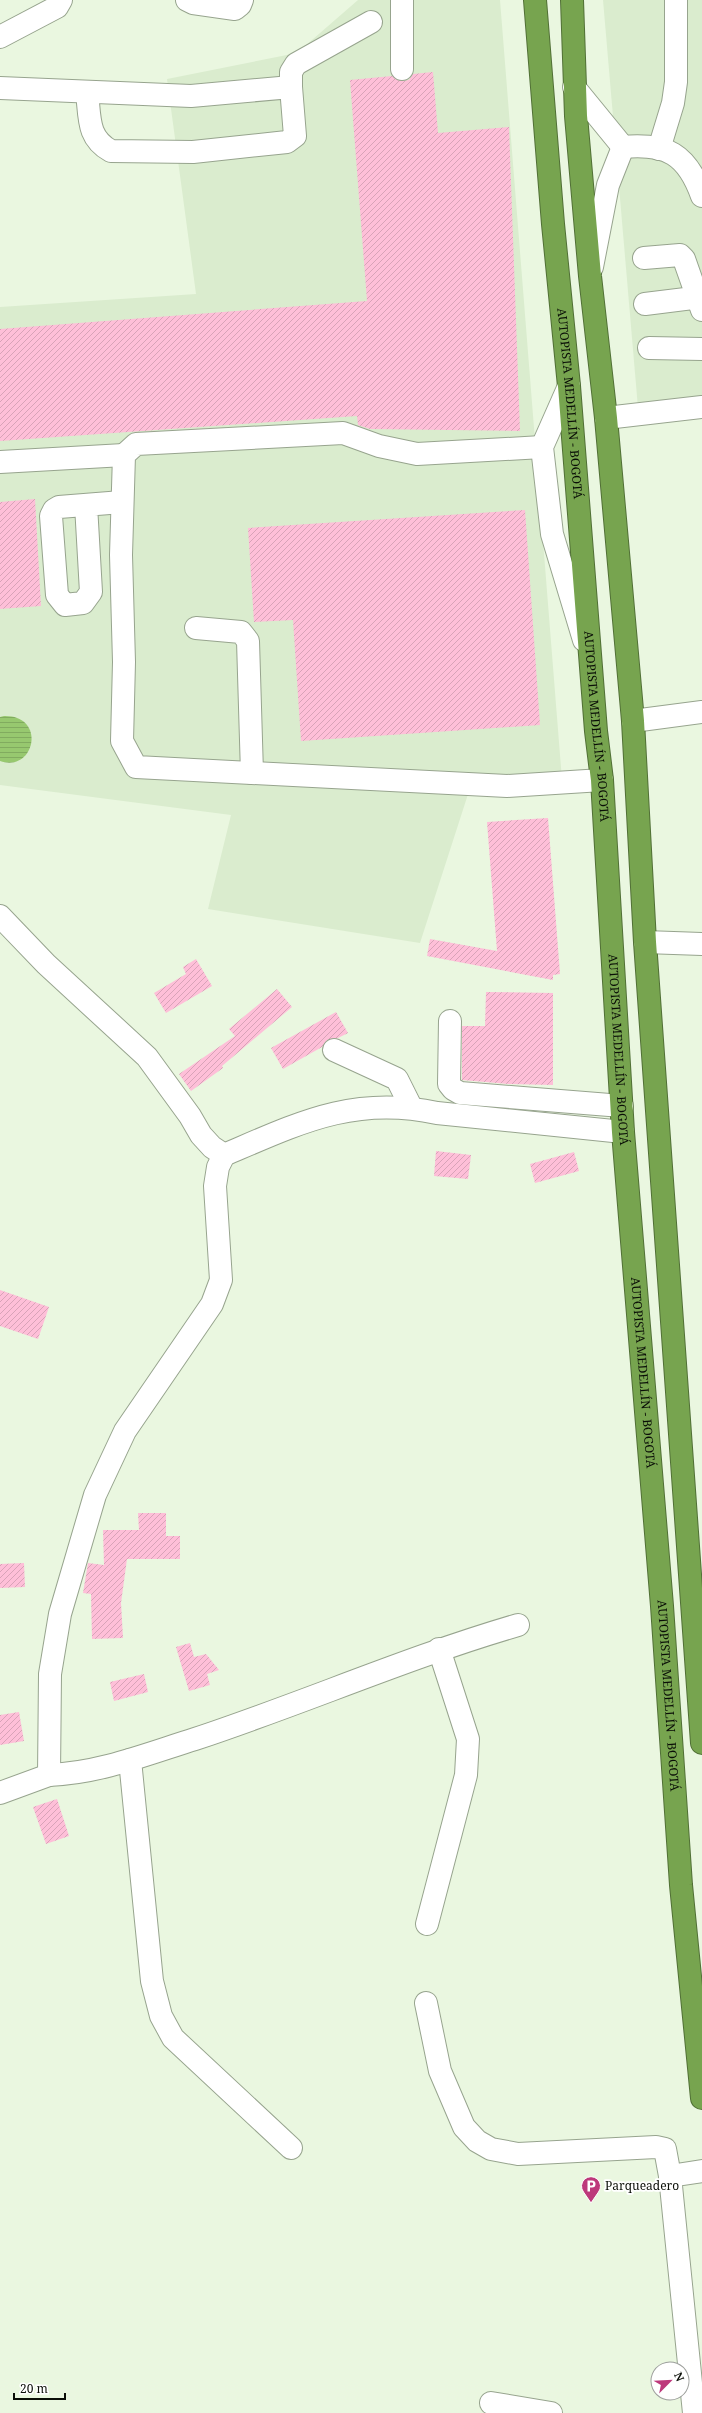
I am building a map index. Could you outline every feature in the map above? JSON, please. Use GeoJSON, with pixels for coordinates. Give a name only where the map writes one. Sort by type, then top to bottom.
{"type":"FeatureCollection","features":[{"type":"Feature","properties":{"kind":"highway","name":"AUTOPISTA MEDELLÍN - BOGOTÁ"},"geometry":{"type":"LineString","coordinates":[[535,0],[553,224],[569,386],[590,659],[602,780],[623,1132],[681,1885],[702,2098]]}},
{"type":"Feature","properties":{"kind":"highway"},"geometry":{"type":"LineString","coordinates":[[572,0],[574,87],[590,276],[606,418],[633,721],[645,942],[702,1743]]}},
{"type":"Feature","properties":{"kind":"street"},"geometry":{"type":"LineString","coordinates":[[0,37],[56,7],[61,0]]}},
{"type":"Feature","properties":{"kind":"street"},"geometry":{"type":"LineString","coordinates":[[187,0],[193,3],[235,8],[240,5],[242,0]]}},
{"type":"Feature","properties":{"kind":"street"},"geometry":{"type":"LineString","coordinates":[[402,0],[402,69]]}},
{"type":"Feature","properties":{"kind":"street"},"geometry":{"type":"LineString","coordinates":[[659,150],[673,103],[676,82],[676,0]]}},
{"type":"Feature","properties":{"kind":"street"},"geometry":{"type":"LineString","coordinates":[[87,92],[92,135],[100,145],[111,151],[193,152],[287,142],[292,140],[295,136],[291,72],[296,64],[371,22]]}},
{"type":"Feature","properties":{"kind":"street"},"geometry":{"type":"LineString","coordinates":[[0,88],[191,96],[291,87]]}},
{"type":"Feature","properties":{"kind":"street"},"geometry":{"type":"LineString","coordinates":[[574,87],[623,147]]}},
{"type":"Feature","properties":{"kind":"street"},"geometry":{"type":"LineString","coordinates":[[623,147],[637,146],[672,151],[686,162],[702,196]]}},
{"type":"Feature","properties":{"kind":"street"},"geometry":{"type":"LineString","coordinates":[[590,276],[608,185],[623,147]]}},
{"type":"Feature","properties":{"kind":"street"},"geometry":{"type":"LineString","coordinates":[[644,258],[680,255],[684,259],[701,302],[645,304]]}},
{"type":"Feature","properties":{"kind":"street"},"geometry":{"type":"LineString","coordinates":[[649,348],[702,349]]}},
{"type":"Feature","properties":{"kind":"street"},"geometry":{"type":"LineString","coordinates":[[569,386],[542,446],[552,534],[590,659]]}},
{"type":"Feature","properties":{"kind":"street"},"geometry":{"type":"LineString","coordinates":[[606,418],[702,407]]}},
{"type":"Feature","properties":{"kind":"street"},"geometry":{"type":"LineString","coordinates":[[0,462],[124,455],[136,444],[343,433],[379,446],[417,454],[542,446]]}},
{"type":"Feature","properties":{"kind":"street"},"geometry":{"type":"LineString","coordinates":[[124,455],[122,502],[122,741],[136,767],[507,786],[602,780]]}},
{"type":"Feature","properties":{"kind":"street"},"geometry":{"type":"LineString","coordinates":[[86,506],[122,502]]}},
{"type":"Feature","properties":{"kind":"street"},"geometry":{"type":"LineString","coordinates":[[196,628],[241,632],[248,641],[252,773]]}},
{"type":"Feature","properties":{"kind":"street"},"geometry":{"type":"LineString","coordinates":[[633,721],[702,712]]}},
{"type":"Feature","properties":{"kind":"street"},"geometry":{"type":"LineString","coordinates":[[0,916],[46,964],[147,1057],[190,1116],[201,1135],[212,1147],[224,1155]]}},
{"type":"Feature","properties":{"kind":"street"},"geometry":{"type":"LineString","coordinates":[[645,942],[702,944]]}},
{"type":"Feature","properties":{"kind":"street"},"geometry":{"type":"LineString","coordinates":[[450,1021],[449,1084],[453,1089],[460,1093],[622,1106]]}},
{"type":"Feature","properties":{"kind":"street"},"geometry":{"type":"LineString","coordinates":[[334,1050],[397,1079],[402,1085],[411,1107]]}},
{"type":"Feature","properties":{"kind":"street"},"geometry":{"type":"LineString","coordinates":[[49,1775],[50,1674],[60,1614],[95,1495],[125,1431],[212,1304],[221,1280],[215,1186],[218,1167],[224,1155],[312,1119],[351,1108],[411,1107],[437,1113],[623,1132]]}},
{"type":"Feature","properties":{"kind":"street"},"geometry":{"type":"LineString","coordinates":[[0,1793],[49,1775],[76,1774],[130,1760],[266,1716],[439,1650],[518,1625]]}},
{"type":"Feature","properties":{"kind":"street"},"geometry":{"type":"LineString","coordinates":[[427,1924],[466,1775],[468,1739],[439,1650]]}},
{"type":"Feature","properties":{"kind":"street"},"geometry":{"type":"LineString","coordinates":[[130,1760],[152,1981],[161,2016],[173,2038],[291,2148]]}},
{"type":"Feature","properties":{"kind":"street"},"geometry":{"type":"LineString","coordinates":[[426,2003],[440,2071],[464,2127],[478,2141],[491,2149],[518,2154],[656,2147],[665,2149],[670,2176],[694,2413]]}},
{"type":"Feature","properties":{"kind":"street"},"geometry":{"type":"LineString","coordinates":[[670,2176],[702,2171]]}},
{"type":"Feature","properties":{"kind":"street"},"geometry":{"type":"LineString","coordinates":[[491,2403],[551,2413]]}},
{"type":"Feature","properties":{"kind":"shaded area"},"geometry":{"type":"Polygon","coordinates":[[[358,0],[500,0],[562,780],[470,788],[420,943],[208,909],[231,815],[0,785],[0,307],[196,294],[167,79],[297,53],[358,0]]]}},
{"type":"Feature","properties":{"kind":"shaded area"},"geometry":{"type":"Polygon","coordinates":[[[603,0],[702,0],[702,402],[638,408],[603,0]]]}},
{"type":"Feature","properties":{"kind":"shaded area"},"geometry":{"type":"Polygon","coordinates":[[[4,716],[18,718],[26,724],[31,733],[31,743],[28,752],[21,759],[12,762],[0,761],[0,717],[4,716]]]}},
{"type":"Feature","properties":{"kind":"building"},"geometry":{"type":"Polygon","coordinates":[[[433,72],[438,133],[509,127],[520,431],[370,429],[358,425],[357,416],[0,441],[0,329],[367,301],[350,80],[392,76],[402,81],[409,80],[413,74],[433,72]]]}},
{"type":"Feature","properties":{"kind":"building"},"geometry":{"type":"Polygon","coordinates":[[[35,499],[41,606],[0,609],[0,502],[35,499]]]}},
{"type":"Feature","properties":{"kind":"building"},"geometry":{"type":"Polygon","coordinates":[[[525,510],[540,725],[301,741],[293,620],[254,622],[248,528],[525,510]]]}},
{"type":"Feature","properties":{"kind":"building"},"geometry":{"type":"Polygon","coordinates":[[[548,818],[560,974],[553,975],[553,980],[427,956],[430,939],[497,951],[487,822],[548,818]]]}},
{"type":"Feature","properties":{"kind":"building"},"geometry":{"type":"Polygon","coordinates":[[[196,959],[212,986],[166,1013],[154,993],[186,974],[183,967],[196,959]]]}},
{"type":"Feature","properties":{"kind":"building"},"geometry":{"type":"Polygon","coordinates":[[[277,989],[292,1007],[222,1066],[223,1068],[191,1091],[179,1074],[235,1036],[229,1029],[277,989]]]}},
{"type":"Feature","properties":{"kind":"building"},"geometry":{"type":"Polygon","coordinates":[[[486,992],[553,993],[553,1085],[508,1084],[462,1080],[462,1026],[485,1026],[486,992]]]}},
{"type":"Feature","properties":{"kind":"building"},"geometry":{"type":"Polygon","coordinates":[[[336,1012],[348,1033],[338,1038],[327,1040],[322,1047],[283,1069],[271,1048],[336,1012]]]}},
{"type":"Feature","properties":{"kind":"building"},"geometry":{"type":"Polygon","coordinates":[[[436,1151],[471,1155],[468,1179],[434,1176],[436,1151]]]}},
{"type":"Feature","properties":{"kind":"building"},"geometry":{"type":"Polygon","coordinates":[[[574,1152],[579,1171],[535,1183],[530,1164],[574,1152]]]}},
{"type":"Feature","properties":{"kind":"building"},"geometry":{"type":"Polygon","coordinates":[[[0,1290],[49,1307],[38,1339],[0,1326],[0,1290]]]}},
{"type":"Feature","properties":{"kind":"building"},"geometry":{"type":"Polygon","coordinates":[[[138,1513],[166,1513],[166,1536],[180,1536],[180,1559],[127,1559],[121,1603],[123,1638],[92,1639],[91,1594],[83,1593],[88,1563],[104,1565],[103,1530],[139,1530],[138,1513]]]}},
{"type":"Feature","properties":{"kind":"building"},"geometry":{"type":"Polygon","coordinates":[[[24,1563],[25,1587],[0,1588],[0,1564],[24,1563]]]}},
{"type":"Feature","properties":{"kind":"building"},"geometry":{"type":"Polygon","coordinates":[[[190,1643],[194,1657],[206,1654],[219,1670],[207,1674],[210,1685],[189,1691],[176,1647],[190,1643]]]}},
{"type":"Feature","properties":{"kind":"building"},"geometry":{"type":"Polygon","coordinates":[[[144,1674],[148,1692],[114,1701],[110,1682],[144,1674]]]}},
{"type":"Feature","properties":{"kind":"building"},"geometry":{"type":"Polygon","coordinates":[[[19,1712],[24,1741],[0,1745],[0,1715],[19,1712]]]}},
{"type":"Feature","properties":{"kind":"building"},"geometry":{"type":"Polygon","coordinates":[[[57,1799],[69,1836],[46,1844],[33,1807],[57,1799]]]}},
{"type":"Feature","properties":{"kind":"place","name":"Parqueadero"},"geometry":{"type":"Point","coordinates":[591,2203]}}]}
